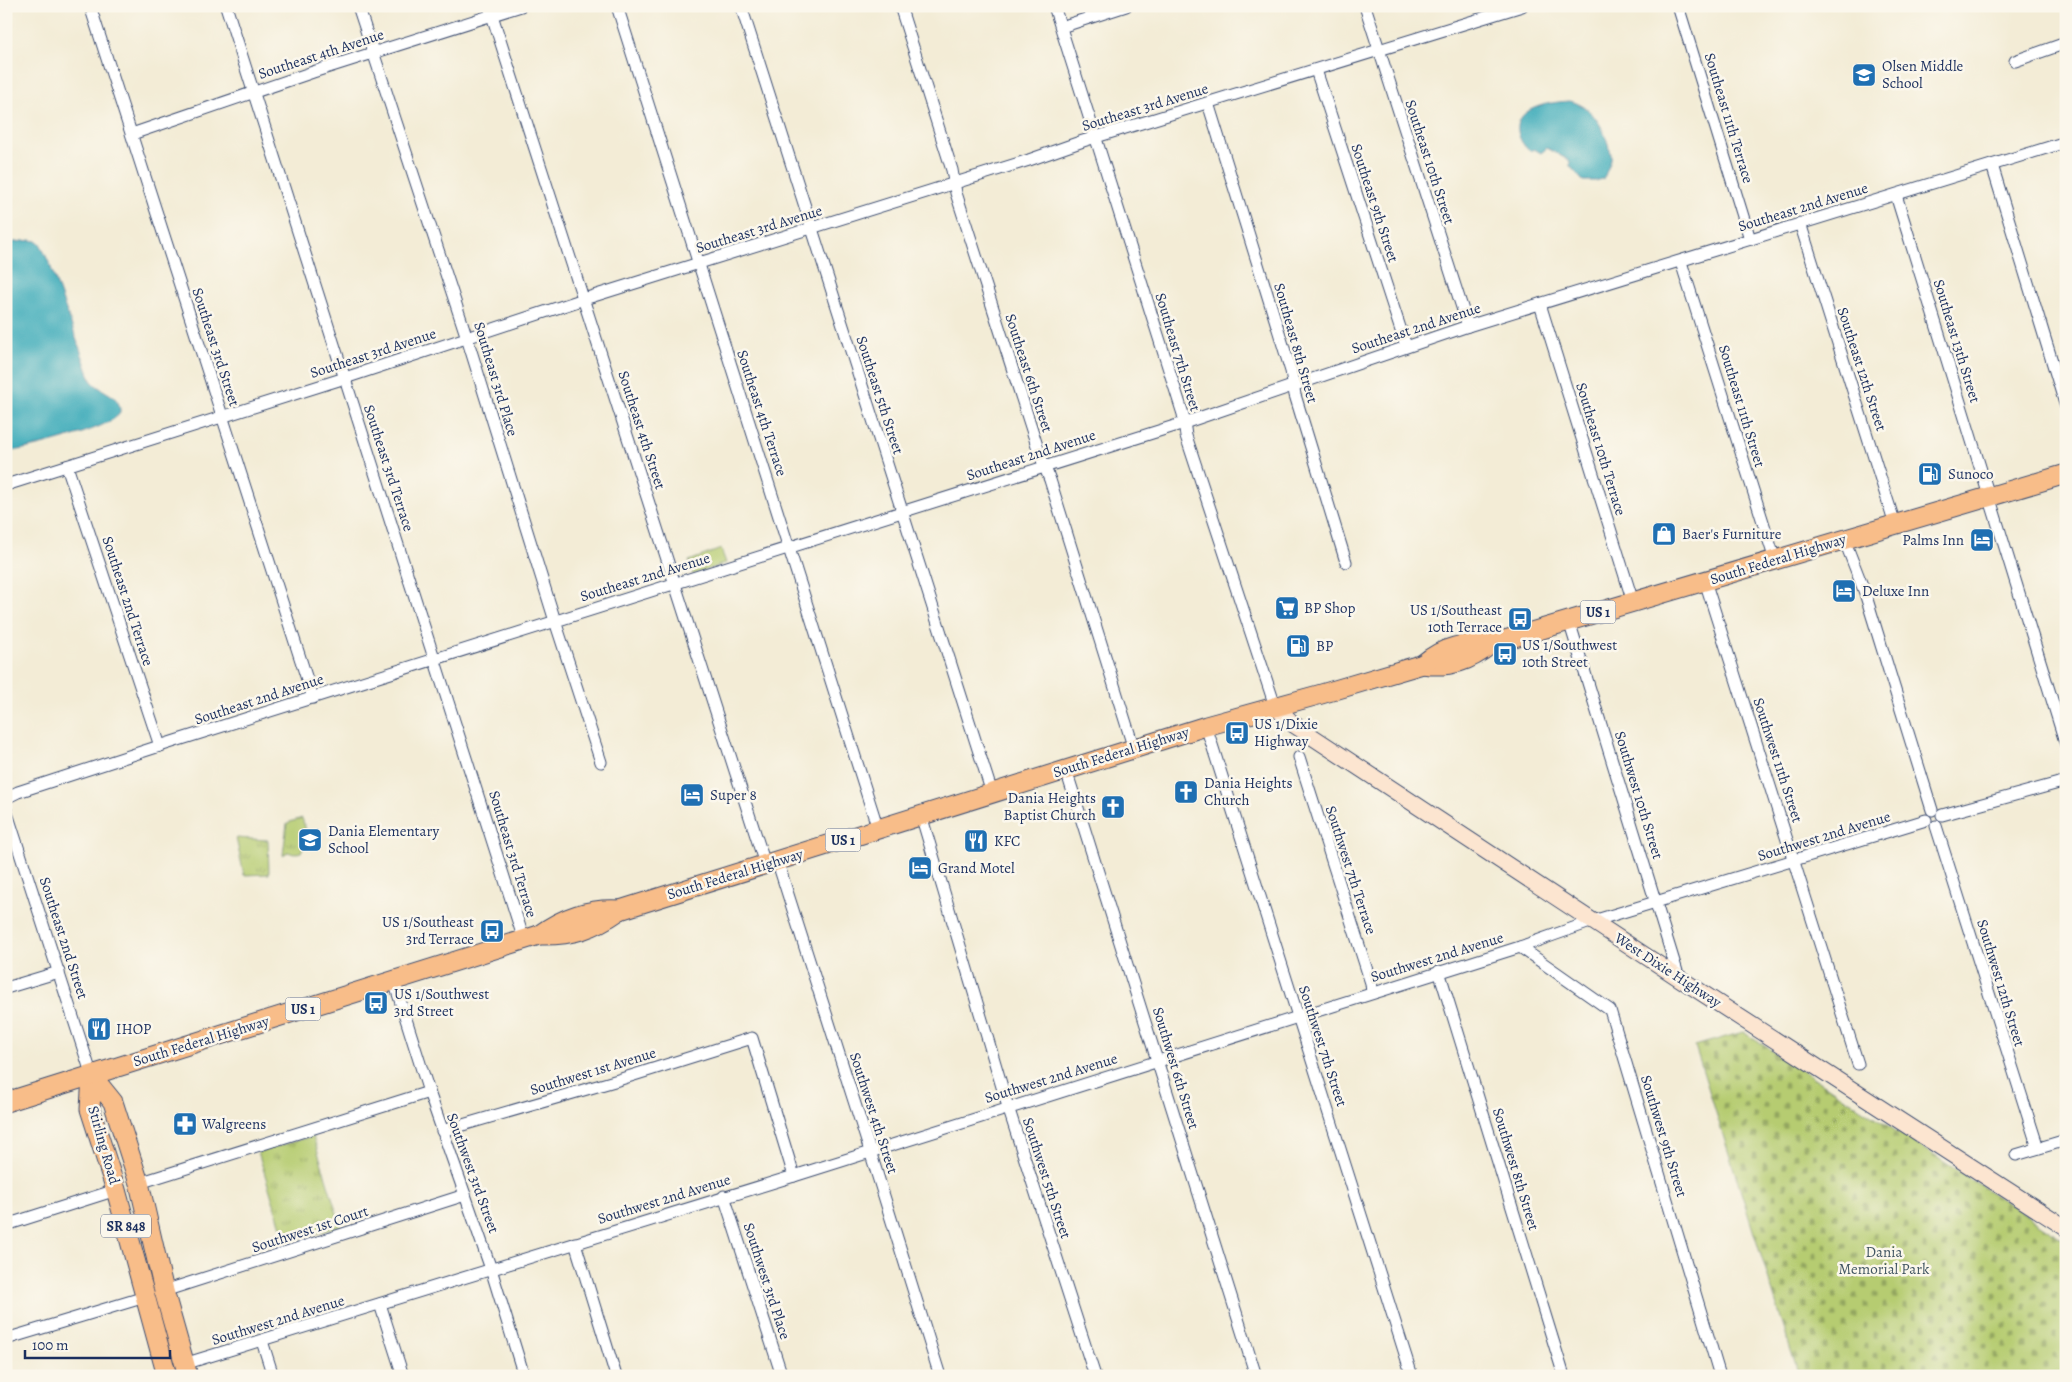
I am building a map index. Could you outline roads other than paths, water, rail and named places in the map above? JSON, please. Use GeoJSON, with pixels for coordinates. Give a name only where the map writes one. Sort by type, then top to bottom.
{"type":"FeatureCollection","features":[{"type":"Feature","properties":{"kind":"main road","name":"South Federal Highway"},"geometry":{"type":"LineString","coordinates":[[6,1102],[531,938],[556,922],[590,911],[598,909],[620,910],[1206,726],[1423,664],[1441,666],[1476,656],[1491,644],[2066,474]]}},
{"type":"Feature","properties":{"kind":"main road","name":"West Dixie Highway"},"geometry":{"type":"LineString","coordinates":[[1275,706],[1292,724],[1679,978],[2066,1228]]}},
{"type":"Feature","properties":{"kind":"main road","name":"Stirling Road"},"geometry":{"type":"LineString","coordinates":[[92,1076],[113,1102],[138,1183],[164,1291],[186,1370]]}},
{"type":"Feature","properties":{"kind":"main road","name":"Stirling Road"},"geometry":{"type":"LineString","coordinates":[[92,1076],[90,1110],[116,1190],[167,1376]]}},
{"type":"Feature","properties":{"kind":"street","name":"Southeast 3rd Street"},"geometry":{"type":"LineString","coordinates":[[90,6],[312,698]]}},
{"type":"Feature","properties":{"kind":"street","name":"Southeast 3rd Terrace"},"geometry":{"type":"LineString","coordinates":[[226,6],[435,660],[531,938]]}},
{"type":"Feature","properties":{"kind":"street","name":"Southeast 3rd Place"},"geometry":{"type":"LineString","coordinates":[[358,6],[467,338],[601,762]]}},
{"type":"Feature","properties":{"kind":"street","name":"Southeast 4th Avenue"},"geometry":{"type":"LineString","coordinates":[[132,134],[491,11],[522,6]]}},
{"type":"Feature","properties":{"kind":"street","name":"Southeast 4th Terrace"},"geometry":{"type":"LineString","coordinates":[[617,6],[878,829]]}},
{"type":"Feature","properties":{"kind":"street","name":"Southeast 5th Street"},"geometry":{"type":"LineString","coordinates":[[741,6],[992,793]]}},
{"type":"Feature","properties":{"kind":"street","name":"Southeast 6th Street"},"geometry":{"type":"LineString","coordinates":[[900,6],[952,170],[956,193],[1134,748]]}},
{"type":"Feature","properties":{"kind":"street","name":"Southeast 7th Street"},"geometry":{"type":"LineString","coordinates":[[1054,6],[1184,422],[1186,436],[1275,706]]}},
{"type":"Feature","properties":{"kind":"street"},"geometry":{"type":"LineString","coordinates":[[1060,27],[1126,6]]}},
{"type":"Feature","properties":{"kind":"street","name":"Southeast 10th Street"},"geometry":{"type":"LineString","coordinates":[[1364,6],[1468,326]]}},
{"type":"Feature","properties":{"kind":"street","name":"Southeast 3rd Avenue"},"geometry":{"type":"LineString","coordinates":[[6,485],[345,378],[584,299],[1522,6]]}},
{"type":"Feature","properties":{"kind":"street","name":"Southeast 11th Terrace"},"geometry":{"type":"LineString","coordinates":[[1678,6],[1750,239]]}},
{"type":"Feature","properties":{"kind":"street","name":"Southeast 4th Street"},"geometry":{"type":"LineString","coordinates":[[491,11],[676,584],[771,862]]}},
{"type":"Feature","properties":{"kind":"street"},"geometry":{"type":"LineString","coordinates":[[2015,61],[2066,44]]}},
{"type":"Feature","properties":{"kind":"street","name":"Southeast 9th Street"},"geometry":{"type":"LineString","coordinates":[[1316,70],[1406,346]]}},
{"type":"Feature","properties":{"kind":"street","name":"Southeast 8th Street"},"geometry":{"type":"LineString","coordinates":[[1208,103],[1292,371],[1295,395],[1346,562]]}},
{"type":"Feature","properties":{"kind":"street","name":"Southeast 2nd Avenue"},"geometry":{"type":"LineString","coordinates":[[6,798],[26,789],[160,746],[1045,467],[1468,326],[2066,142]]}},
{"type":"Feature","properties":{"kind":"street"},"geometry":{"type":"LineString","coordinates":[[1992,165],[2066,407]]}},
{"type":"Feature","properties":{"kind":"street","name":"Southeast 13th Street"},"geometry":{"type":"LineString","coordinates":[[1896,195],[2066,745]]}},
{"type":"Feature","properties":{"kind":"street","name":"Southeast 12th Street"},"geometry":{"type":"LineString","coordinates":[[1800,223],[1895,524]]}},
{"type":"Feature","properties":{"kind":"street","name":"Southeast 11th Street"},"geometry":{"type":"LineString","coordinates":[[1681,262],[1775,560]]}},
{"type":"Feature","properties":{"kind":"street","name":"Southeast 10th Terrace"},"geometry":{"type":"LineString","coordinates":[[1540,304],[1633,602]]}},
{"type":"Feature","properties":{"kind":"street","name":"Southeast 2nd Terrace"},"geometry":{"type":"LineString","coordinates":[[67,466],[160,746]]}},
{"type":"Feature","properties":{"kind":"street","name":"Southwest 12th Street"},"geometry":{"type":"LineString","coordinates":[[1844,540],[1865,593],[2038,1148]]}},
{"type":"Feature","properties":{"kind":"street","name":"Southwest 11th Street"},"geometry":{"type":"LineString","coordinates":[[1705,581],[1858,1064]]}},
{"type":"Feature","properties":{"kind":"street","name":"Southwest 10th Street"},"geometry":{"type":"LineString","coordinates":[[1569,621],[1679,978]]}},
{"type":"Feature","properties":{"kind":"street","name":"Southwest 7th Street"},"geometry":{"type":"LineString","coordinates":[[1206,726],[1412,1376]]}},
{"type":"Feature","properties":{"kind":"street","name":"Southwest 7th Terrace"},"geometry":{"type":"LineString","coordinates":[[1299,758],[1371,984],[1372,993]]}},
{"type":"Feature","properties":{"kind":"street","name":"Southwest 6th Street"},"geometry":{"type":"LineString","coordinates":[[1066,770],[1256,1376]]}},
{"type":"Feature","properties":{"kind":"street","name":"Southwest 2nd Avenue"},"geometry":{"type":"LineString","coordinates":[[186,1370],[262,1341],[724,1196],[794,1176],[1520,947],[1593,921],[1934,818],[2066,781]]}},
{"type":"Feature","properties":{"kind":"street","name":"Southeast 2nd Street"},"geometry":{"type":"LineString","coordinates":[[6,810],[92,1076]]}},
{"type":"Feature","properties":{"kind":"street","name":"Southwest 5th Street"},"geometry":{"type":"LineString","coordinates":[[921,815],[1008,1107],[1095,1376]]}},
{"type":"Feature","properties":{"kind":"street","name":"Southwest 4th Street"},"geometry":{"type":"LineString","coordinates":[[771,862],[870,1151],[940,1376]]}},
{"type":"Feature","properties":{"kind":"street","name":"Southwest 9th Street"},"geometry":{"type":"LineString","coordinates":[[1520,947],[1610,1010],[1720,1376]]}},
{"type":"Feature","properties":{"kind":"street","name":"Southwest 8th Street"},"geometry":{"type":"LineString","coordinates":[[1439,971],[1564,1376]]}},
{"type":"Feature","properties":{"kind":"street"},"geometry":{"type":"LineString","coordinates":[[6,988],[59,972]]}},
{"type":"Feature","properties":{"kind":"street","name":"Southwest 3rd Street"},"geometry":{"type":"LineString","coordinates":[[394,981],[442,1131],[491,1269],[524,1376]]}},
{"type":"Feature","properties":{"kind":"street","name":"Southwest 1st Avenue"},"geometry":{"type":"LineString","coordinates":[[442,1131],[618,1080],[752,1038],[794,1176]]}},
{"type":"Feature","properties":{"kind":"street"},"geometry":{"type":"LineString","coordinates":[[138,1183],[429,1092]]}},
{"type":"Feature","properties":{"kind":"street"},"geometry":{"type":"LineString","coordinates":[[2016,1155],[2066,1140]]}},
{"type":"Feature","properties":{"kind":"street"},"geometry":{"type":"LineString","coordinates":[[6,1225],[116,1190]]}},
{"type":"Feature","properties":{"kind":"street","name":"Southwest 1st Court"},"geometry":{"type":"LineString","coordinates":[[164,1291],[465,1195]]}},
{"type":"Feature","properties":{"kind":"street","name":"Southwest 3rd Place"},"geometry":{"type":"LineString","coordinates":[[724,1196],[782,1376]]}},
{"type":"Feature","properties":{"kind":"street"},"geometry":{"type":"LineString","coordinates":[[575,1243],[616,1376]]}},
{"type":"Feature","properties":{"kind":"street"},"geometry":{"type":"LineString","coordinates":[[6,1339],[145,1297]]}},
{"type":"Feature","properties":{"kind":"street"},"geometry":{"type":"LineString","coordinates":[[380,1304],[403,1376]]}},
{"type":"Feature","properties":{"kind":"street"},"geometry":{"type":"LineString","coordinates":[[262,1341],[274,1376]]}},
{"type":"Feature","properties":{"kind":"water"},"geometry":{"type":"Polygon","coordinates":[[[1570,101],[1584,107],[1595,117],[1606,137],[1611,157],[1604,178],[1596,181],[1583,181],[1570,166],[1570,161],[1547,148],[1541,153],[1534,149],[1530,151],[1521,140],[1518,131],[1522,116],[1536,107],[1545,104],[1570,101]]]}},
{"type":"Feature","properties":{"kind":"water"},"geometry":{"type":"Polygon","coordinates":[[[31,240],[41,245],[50,265],[91,380],[95,385],[114,397],[119,406],[120,413],[101,426],[86,432],[49,443],[6,452],[6,243],[31,240]]]}},
{"type":"Feature","properties":{"kind":"place","name":"Olsen Middle School"},"geometry":{"type":"Point","coordinates":[1864,75]}},
{"type":"Feature","properties":{"kind":"place","name":"Sunoco"},"geometry":{"type":"Point","coordinates":[1930,474]}},
{"type":"Feature","properties":{"kind":"place","name":"Baer's Furniture"},"geometry":{"type":"Point","coordinates":[1664,534]}},
{"type":"Feature","properties":{"kind":"place","name":"Palms Inn"},"geometry":{"type":"Point","coordinates":[1982,540]}},
{"type":"Feature","properties":{"kind":"place","name":"Deluxe Inn"},"geometry":{"type":"Point","coordinates":[1844,591]}},
{"type":"Feature","properties":{"kind":"place","name":"BP Shop"},"geometry":{"type":"Point","coordinates":[1287,608]}},
{"type":"Feature","properties":{"kind":"place","name":"US 1/Southeast 10th Terrace"},"geometry":{"type":"Point","coordinates":[1520,619]}},
{"type":"Feature","properties":{"kind":"place","name":"BP"},"geometry":{"type":"Point","coordinates":[1298,646]}},
{"type":"Feature","properties":{"kind":"place","name":"US 1/Southwest 10th Street"},"geometry":{"type":"Point","coordinates":[1505,654]}},
{"type":"Feature","properties":{"kind":"place","name":"US 1/Dixie Highway"},"geometry":{"type":"Point","coordinates":[1237,733]}},
{"type":"Feature","properties":{"kind":"place","name":"Dania Heights Church"},"geometry":{"type":"Point","coordinates":[1186,792]}},
{"type":"Feature","properties":{"kind":"place","name":"Super 8"},"geometry":{"type":"Point","coordinates":[692,795]}},
{"type":"Feature","properties":{"kind":"place","name":"Dania Heights Baptist Church"},"geometry":{"type":"Point","coordinates":[1113,807]}},
{"type":"Feature","properties":{"kind":"place","name":"Dania Elementary School"},"geometry":{"type":"Point","coordinates":[310,840]}},
{"type":"Feature","properties":{"kind":"place","name":"KFC"},"geometry":{"type":"Point","coordinates":[976,841]}},
{"type":"Feature","properties":{"kind":"place","name":"Grand Motel"},"geometry":{"type":"Point","coordinates":[920,868]}},
{"type":"Feature","properties":{"kind":"place","name":"US 1/Southeast 3rd Terrace"},"geometry":{"type":"Point","coordinates":[492,931]}},
{"type":"Feature","properties":{"kind":"place","name":"US 1/Southwest 3rd Street"},"geometry":{"type":"Point","coordinates":[376,1003]}},
{"type":"Feature","properties":{"kind":"place","name":"IHOP"},"geometry":{"type":"Point","coordinates":[99,1029]}},
{"type":"Feature","properties":{"kind":"place","name":"Walgreens"},"geometry":{"type":"Point","coordinates":[185,1124]}},
{"type":"Feature","properties":{"kind":"park label","name":"Dania Memorial Park"},"geometry":{"type":"Point","coordinates":[1884,1260]}}]}
